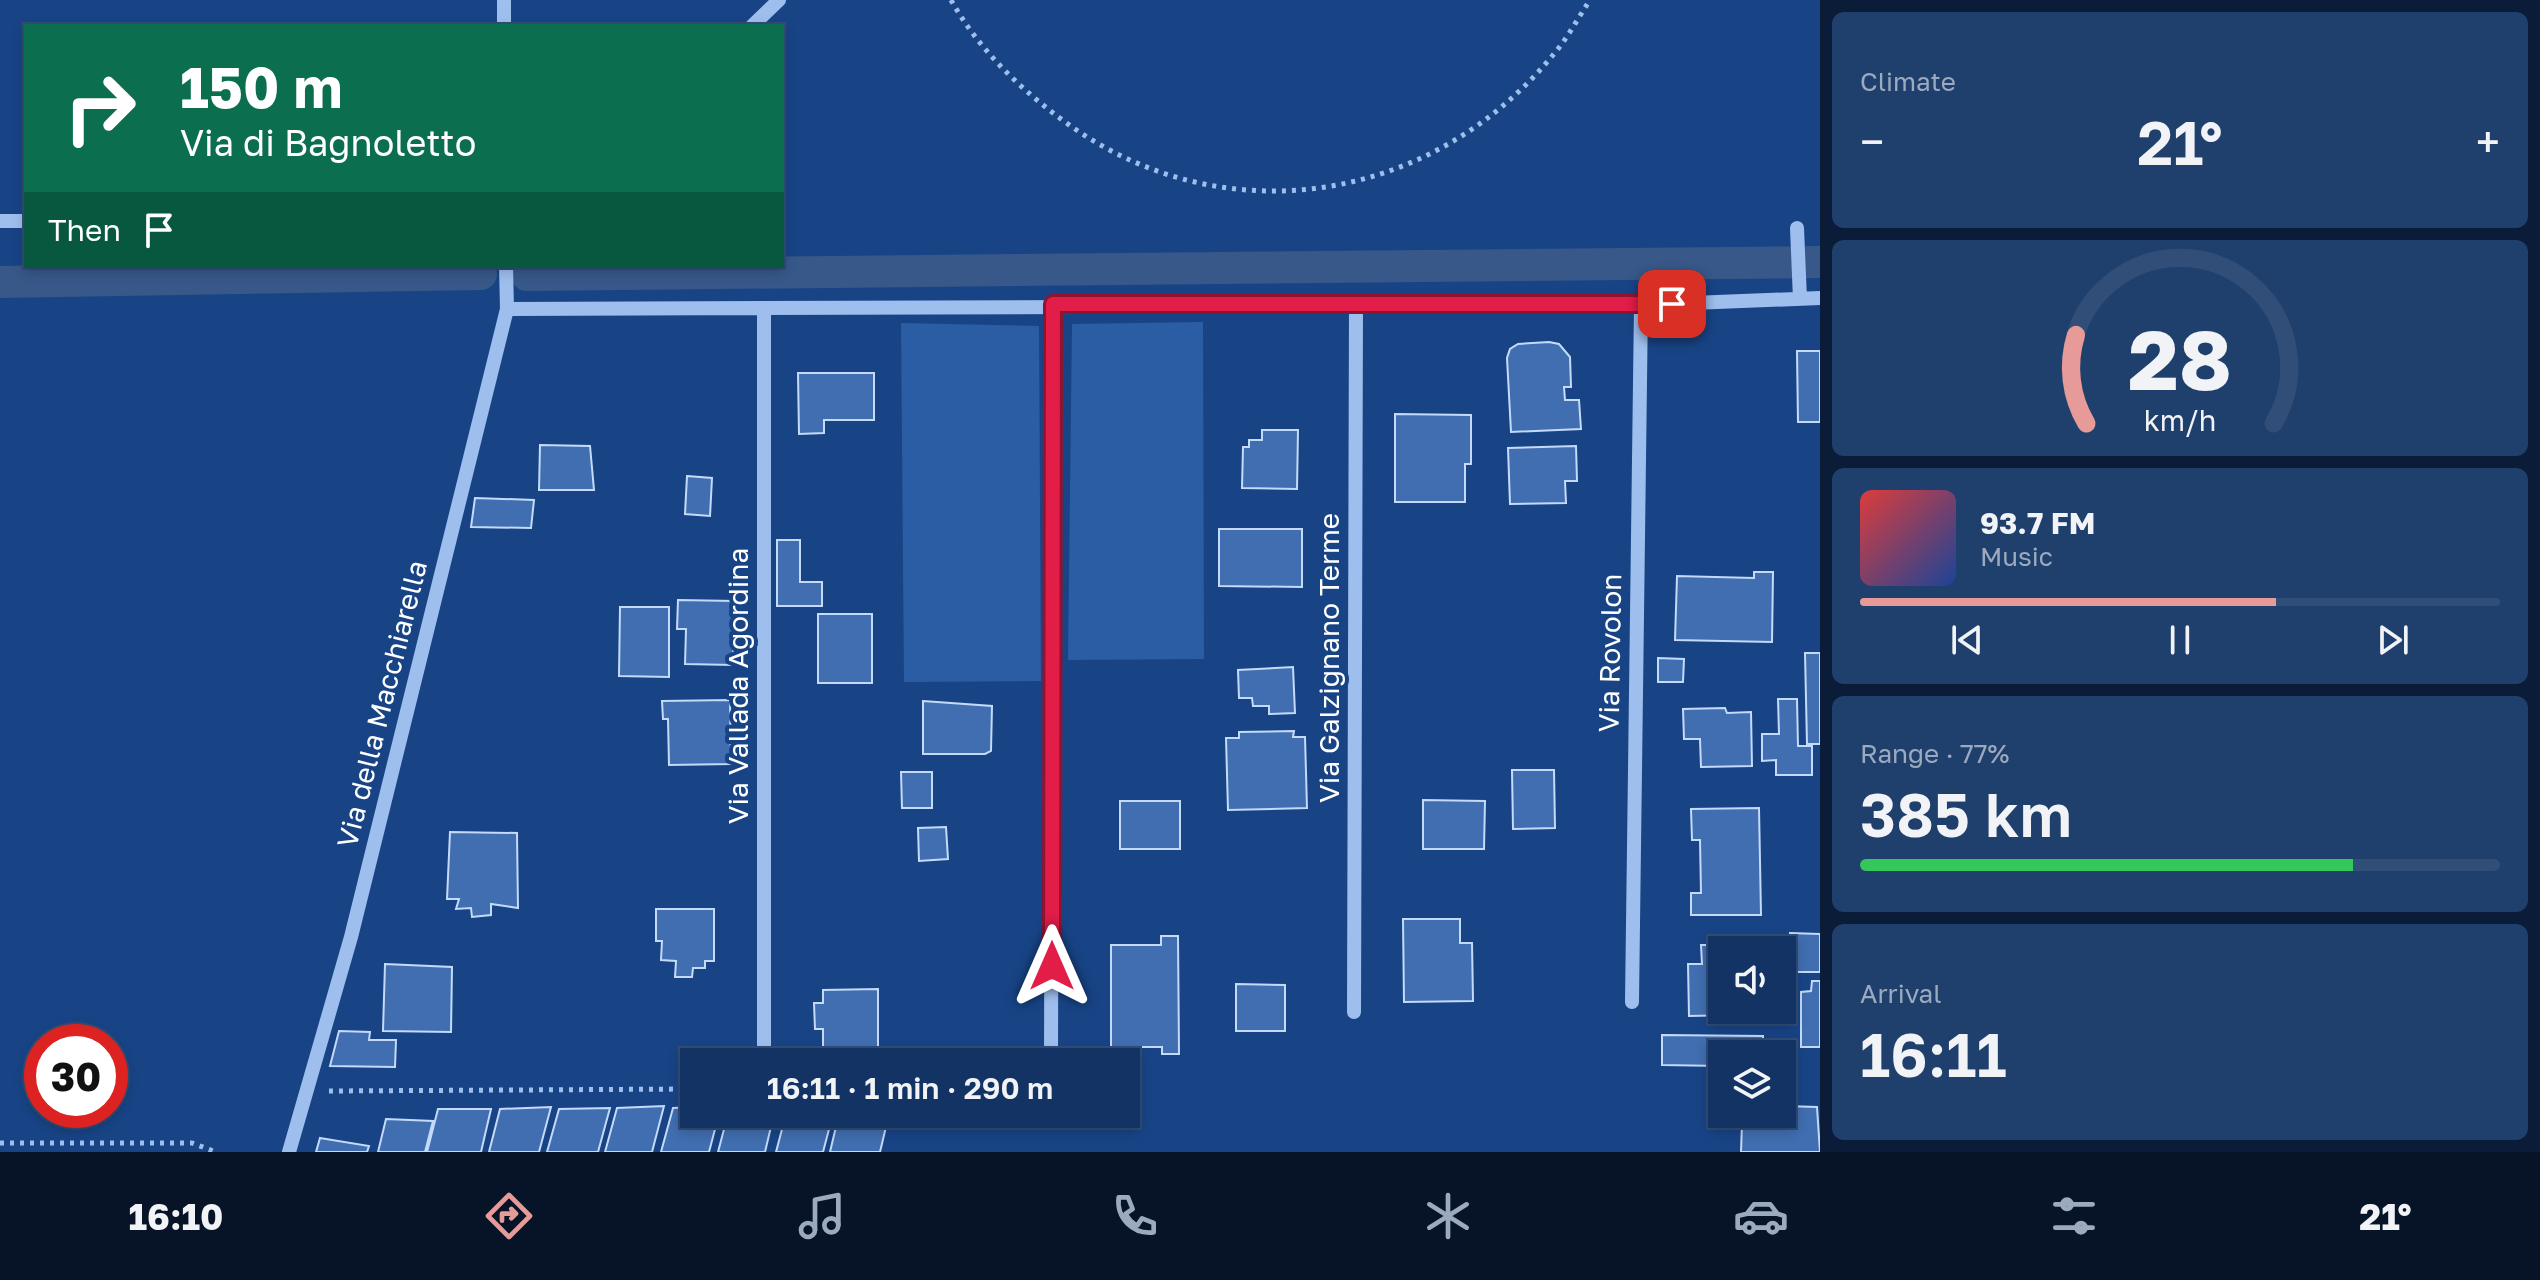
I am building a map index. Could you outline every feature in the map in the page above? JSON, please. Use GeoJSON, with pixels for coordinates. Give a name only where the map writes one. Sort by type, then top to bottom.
{"type":"FeatureCollection","features":[{"type":"Feature","properties":{"kind":"street"},"geometry":{"type":"LineString","coordinates":[[504,0],[504,24]]}},
{"type":"Feature","properties":{"kind":"street"},"geometry":{"type":"LineString","coordinates":[[754,24],[779,0]]}},
{"type":"Feature","properties":{"kind":"street"},"geometry":{"type":"LineString","coordinates":[[0,221],[24,221]]}},
{"type":"Feature","properties":{"kind":"street"},"geometry":{"type":"LineString","coordinates":[[1797,228],[1800,299]]}},
{"type":"Feature","properties":{"kind":"street","name":"Via della Macchiarella"},"geometry":{"type":"LineString","coordinates":[[289,1152],[351,937],[507,309],[506,268]]}},
{"type":"Feature","properties":{"kind":"street"},"geometry":{"type":"LineString","coordinates":[[507,309],[1053,304],[1641,305],[1820,298]]}},
{"type":"Feature","properties":{"kind":"street"},"geometry":{"type":"LineString","coordinates":[[1051,1048],[1053,304]]}},
{"type":"Feature","properties":{"kind":"street","name":"Via Galzignano Terme"},"geometry":{"type":"LineString","coordinates":[[1354,1012],[1356,304]]}},
{"type":"Feature","properties":{"kind":"street","name":"Via Rovolon"},"geometry":{"type":"LineString","coordinates":[[1632,1002],[1641,305]]}},
{"type":"Feature","properties":{"kind":"street","name":"Via Vallada Agordina"},"geometry":{"type":"LineString","coordinates":[[764,309],[764,1048]]}},
{"type":"Feature","properties":{"kind":"path"},"geometry":{"type":"LineString","coordinates":[[951,0],[989,53],[1027,94],[1095,143],[1121,158],[1175,179],[1227,191],[1277,193],[1323,189],[1410,165],[1483,122],[1554,55],[1590,0]]}},
{"type":"Feature","properties":{"kind":"path"},"geometry":{"type":"LineString","coordinates":[[304,1092],[680,1089]]}},
{"type":"Feature","properties":{"kind":"path"},"geometry":{"type":"LineString","coordinates":[[0,1143],[192,1143],[216,1152]]}},
{"type":"Feature","properties":{"kind":"shaded area"},"geometry":{"type":"Polygon","coordinates":[[[1203,322],[1204,659],[1068,660],[1072,324],[1203,322]]]}},
{"type":"Feature","properties":{"kind":"shaded area"},"geometry":{"type":"Polygon","coordinates":[[[901,323],[1039,326],[1041,681],[904,682],[901,323]]]}},
{"type":"Feature","properties":{"kind":"building"},"geometry":{"type":"Polygon","coordinates":[[[1518,344],[1559,344],[1570,357],[1571,387],[1564,387],[1565,400],[1579,400],[1581,429],[1511,432],[1507,358],[1510,349],[1518,344]]]}},
{"type":"Feature","properties":{"kind":"building"},"geometry":{"type":"Polygon","coordinates":[[[1797,351],[1820,351],[1820,422],[1798,422],[1797,351]]]}},
{"type":"Feature","properties":{"kind":"building"},"geometry":{"type":"Polygon","coordinates":[[[798,373],[874,373],[874,420],[824,420],[824,433],[799,434],[798,373]]]}},
{"type":"Feature","properties":{"kind":"building"},"geometry":{"type":"Polygon","coordinates":[[[1395,414],[1471,415],[1471,464],[1465,464],[1465,502],[1395,502],[1395,414]]]}},
{"type":"Feature","properties":{"kind":"building"},"geometry":{"type":"Polygon","coordinates":[[[1262,430],[1298,430],[1297,489],[1242,488],[1243,447],[1249,447],[1249,440],[1262,440],[1262,430]]]}},
{"type":"Feature","properties":{"kind":"building"},"geometry":{"type":"Polygon","coordinates":[[[540,445],[590,446],[594,490],[539,490],[540,445]]]}},
{"type":"Feature","properties":{"kind":"building"},"geometry":{"type":"Polygon","coordinates":[[[1576,446],[1577,481],[1565,481],[1566,503],[1510,504],[1508,448],[1576,446]]]}},
{"type":"Feature","properties":{"kind":"building"},"geometry":{"type":"Polygon","coordinates":[[[687,476],[712,478],[710,516],[685,514],[687,476]]]}},
{"type":"Feature","properties":{"kind":"building"},"geometry":{"type":"Polygon","coordinates":[[[475,498],[534,500],[531,528],[471,527],[475,498]]]}},
{"type":"Feature","properties":{"kind":"building"},"geometry":{"type":"Polygon","coordinates":[[[1219,529],[1302,529],[1302,587],[1219,586],[1219,529]]]}},
{"type":"Feature","properties":{"kind":"building"},"geometry":{"type":"Polygon","coordinates":[[[777,540],[800,540],[800,582],[822,582],[822,606],[777,606],[777,540]]]}},
{"type":"Feature","properties":{"kind":"building"},"geometry":{"type":"Polygon","coordinates":[[[1754,572],[1773,572],[1772,642],[1675,640],[1677,576],[1754,578],[1754,572]]]}},
{"type":"Feature","properties":{"kind":"building"},"geometry":{"type":"Polygon","coordinates":[[[678,600],[734,601],[733,665],[685,664],[686,629],[677,629],[678,600]]]}},
{"type":"Feature","properties":{"kind":"building"},"geometry":{"type":"Polygon","coordinates":[[[620,607],[669,607],[669,677],[619,676],[620,607]]]}},
{"type":"Feature","properties":{"kind":"building"},"geometry":{"type":"Polygon","coordinates":[[[818,614],[872,614],[872,683],[818,683],[818,614]]]}},
{"type":"Feature","properties":{"kind":"building"},"geometry":{"type":"Polygon","coordinates":[[[1805,653],[1820,653],[1820,744],[1807,744],[1805,653]]]}},
{"type":"Feature","properties":{"kind":"building"},"geometry":{"type":"Polygon","coordinates":[[[1658,658],[1684,659],[1683,682],[1658,682],[1658,658]]]}},
{"type":"Feature","properties":{"kind":"building"},"geometry":{"type":"Polygon","coordinates":[[[1293,667],[1295,713],[1269,714],[1269,706],[1253,706],[1252,698],[1239,698],[1238,670],[1293,667]]]}},
{"type":"Feature","properties":{"kind":"building"},"geometry":{"type":"Polygon","coordinates":[[[1778,699],[1797,699],[1798,746],[1812,746],[1812,775],[1776,775],[1776,760],[1762,761],[1762,734],[1779,734],[1778,699]]]}},
{"type":"Feature","properties":{"kind":"building"},"geometry":{"type":"Polygon","coordinates":[[[730,700],[731,764],[669,765],[668,719],[663,719],[662,701],[730,700]]]}},
{"type":"Feature","properties":{"kind":"building"},"geometry":{"type":"Polygon","coordinates":[[[923,701],[992,706],[991,751],[985,754],[923,754],[923,701]]]}},
{"type":"Feature","properties":{"kind":"building"},"geometry":{"type":"Polygon","coordinates":[[[1725,708],[1727,713],[1751,712],[1752,766],[1701,767],[1700,739],[1684,739],[1683,709],[1725,708]]]}},
{"type":"Feature","properties":{"kind":"building"},"geometry":{"type":"Polygon","coordinates":[[[1294,731],[1293,737],[1305,737],[1307,808],[1228,810],[1226,738],[1239,738],[1239,732],[1294,731]]]}},
{"type":"Feature","properties":{"kind":"building"},"geometry":{"type":"Polygon","coordinates":[[[1512,770],[1554,770],[1555,828],[1513,829],[1512,770]]]}},
{"type":"Feature","properties":{"kind":"building"},"geometry":{"type":"Polygon","coordinates":[[[901,772],[932,772],[932,808],[902,808],[901,772]]]}},
{"type":"Feature","properties":{"kind":"building"},"geometry":{"type":"Polygon","coordinates":[[[1423,800],[1485,801],[1484,849],[1423,849],[1423,800]]]}},
{"type":"Feature","properties":{"kind":"building"},"geometry":{"type":"Polygon","coordinates":[[[1120,801],[1180,801],[1180,849],[1120,849],[1120,801]]]}},
{"type":"Feature","properties":{"kind":"building"},"geometry":{"type":"Polygon","coordinates":[[[1759,808],[1761,915],[1691,915],[1691,893],[1701,893],[1700,840],[1692,840],[1691,809],[1759,808]]]}},
{"type":"Feature","properties":{"kind":"building"},"geometry":{"type":"Polygon","coordinates":[[[946,827],[948,859],[919,861],[918,828],[946,827]]]}},
{"type":"Feature","properties":{"kind":"building"},"geometry":{"type":"Polygon","coordinates":[[[450,832],[517,833],[518,908],[491,904],[491,915],[472,917],[471,908],[456,909],[459,899],[447,899],[450,832]]]}},
{"type":"Feature","properties":{"kind":"building"},"geometry":{"type":"Polygon","coordinates":[[[656,909],[714,909],[714,961],[705,961],[705,968],[693,968],[692,977],[675,977],[676,961],[661,960],[662,941],[656,941],[656,909]]]}},
{"type":"Feature","properties":{"kind":"building"},"geometry":{"type":"Polygon","coordinates":[[[1403,919],[1460,919],[1460,943],[1472,943],[1473,1001],[1404,1002],[1403,919]]]}},
{"type":"Feature","properties":{"kind":"building"},"geometry":{"type":"Polygon","coordinates":[[[1790,933],[1820,934],[1820,972],[1796,972],[1796,936],[1790,936],[1790,933]]]}},
{"type":"Feature","properties":{"kind":"building"},"geometry":{"type":"Polygon","coordinates":[[[1161,936],[1178,936],[1179,1054],[1162,1054],[1162,1047],[1111,1047],[1111,945],[1161,945],[1161,936]]]}},
{"type":"Feature","properties":{"kind":"building"},"geometry":{"type":"Polygon","coordinates":[[[1701,945],[1708,945],[1708,1016],[1689,1016],[1688,964],[1702,964],[1701,945]]]}},
{"type":"Feature","properties":{"kind":"building"},"geometry":{"type":"Polygon","coordinates":[[[385,964],[452,967],[451,1032],[383,1031],[385,964]]]}},
{"type":"Feature","properties":{"kind":"building"},"geometry":{"type":"Polygon","coordinates":[[[1812,981],[1820,981],[1820,1047],[1801,1047],[1801,992],[1811,991],[1812,981]]]}},
{"type":"Feature","properties":{"kind":"building"},"geometry":{"type":"Polygon","coordinates":[[[1236,984],[1285,985],[1285,1031],[1236,1031],[1236,984]]]}},
{"type":"Feature","properties":{"kind":"building"},"geometry":{"type":"Polygon","coordinates":[[[878,989],[878,1048],[823,1048],[823,1029],[815,1029],[814,1003],[823,1003],[823,990],[878,989]]]}},
{"type":"Feature","properties":{"kind":"building"},"geometry":{"type":"Polygon","coordinates":[[[339,1031],[370,1032],[369,1040],[396,1040],[395,1067],[330,1066],[339,1031]]]}},
{"type":"Feature","properties":{"kind":"building"},"geometry":{"type":"Polygon","coordinates":[[[1662,1035],[1763,1036],[1763,1040],[1708,1040],[1708,1066],[1662,1065],[1662,1035]]]}},
{"type":"Feature","properties":{"kind":"building"},"geometry":{"type":"Polygon","coordinates":[[[664,1106],[652,1152],[605,1152],[617,1108],[664,1106]]]}},
{"type":"Feature","properties":{"kind":"building"},"geometry":{"type":"Polygon","coordinates":[[[1796,1106],[1817,1107],[1820,1152],[1741,1152],[1742,1128],[1796,1128],[1796,1106]]]}},
{"type":"Feature","properties":{"kind":"building"},"geometry":{"type":"Polygon","coordinates":[[[551,1107],[539,1152],[489,1152],[500,1109],[551,1107]]]}},
{"type":"Feature","properties":{"kind":"building"},"geometry":{"type":"Polygon","coordinates":[[[610,1108],[598,1152],[547,1152],[559,1109],[610,1108]]]}},
{"type":"Feature","properties":{"kind":"building"},"geometry":{"type":"Polygon","coordinates":[[[673,1108],[680,1108],[680,1128],[715,1128],[709,1152],[661,1152],[673,1108]]]}},
{"type":"Feature","properties":{"kind":"building"},"geometry":{"type":"Polygon","coordinates":[[[438,1109],[491,1109],[481,1152],[427,1152],[438,1109]]]}},
{"type":"Feature","properties":{"kind":"building"},"geometry":{"type":"Polygon","coordinates":[[[386,1119],[433,1121],[425,1152],[378,1152],[386,1119]]]}},
{"type":"Feature","properties":{"kind":"building"},"geometry":{"type":"Polygon","coordinates":[[[724,1128],[771,1128],[765,1152],[718,1152],[724,1128]]]}},
{"type":"Feature","properties":{"kind":"building"},"geometry":{"type":"Polygon","coordinates":[[[782,1128],[829,1128],[823,1152],[776,1152],[782,1128]]]}},
{"type":"Feature","properties":{"kind":"building"},"geometry":{"type":"Polygon","coordinates":[[[836,1128],[886,1128],[880,1152],[830,1152],[836,1128]]]}},
{"type":"Feature","properties":{"kind":"building"},"geometry":{"type":"Polygon","coordinates":[[[320,1138],[369,1146],[367,1152],[316,1152],[320,1138]]]}},
{"type":"Feature","properties":{"kind":"waterway"},"geometry":{"type":"LineString","coordinates":[[527,275],[1820,262]]}},
{"type":"Feature","properties":{"kind":"waterway"},"geometry":{"type":"LineString","coordinates":[[0,282],[481,274]]}},
{"type":"Feature","properties":{"kind":"route"},"geometry":{"type":"LineString","coordinates":[[1052,966],[1053,304],[1672,304]]}}]}
